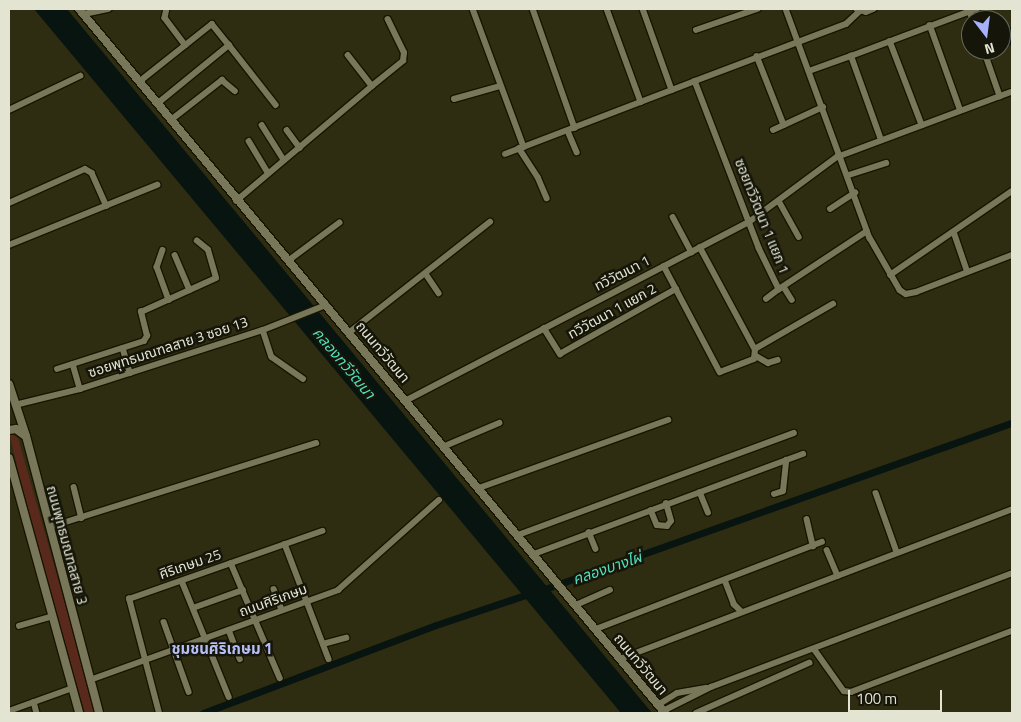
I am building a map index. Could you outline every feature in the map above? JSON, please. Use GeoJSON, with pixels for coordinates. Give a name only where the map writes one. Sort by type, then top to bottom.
{"type":"FeatureCollection","features":[{"type":"Feature","properties":{"kind":"main road","name":"ถนนทวีวัฒนา"},"geometry":{"type":"LineString","coordinates":[[81,11],[236,201],[407,400],[662,710]]}},
{"type":"Feature","properties":{"kind":"main road","name":"ถนนพุทธมณฑลสาย 3"},"geometry":{"type":"LineString","coordinates":[[9,387],[12,408],[26,436],[99,713]]}},
{"type":"Feature","properties":{"kind":"main road"},"geometry":{"type":"LineString","coordinates":[[9,430],[16,429],[26,436]]}},
{"type":"Feature","properties":{"kind":"main road"},"geometry":{"type":"LineString","coordinates":[[9,458],[79,711]]}},
{"type":"Feature","properties":{"kind":"street"},"geometry":{"type":"LineString","coordinates":[[81,11],[108,9]]}},
{"type":"Feature","properties":{"kind":"street"},"geometry":{"type":"LineString","coordinates":[[167,9],[165,18],[185,45]]}},
{"type":"Feature","properties":{"kind":"street"},"geometry":{"type":"LineString","coordinates":[[473,9],[522,148],[547,198]]}},
{"type":"Feature","properties":{"kind":"street"},"geometry":{"type":"LineString","coordinates":[[533,9],[574,128]]}},
{"type":"Feature","properties":{"kind":"street"},"geometry":{"type":"LineString","coordinates":[[607,9],[641,102]]}},
{"type":"Feature","properties":{"kind":"street"},"geometry":{"type":"LineString","coordinates":[[643,9],[672,90]]}},
{"type":"Feature","properties":{"kind":"street"},"geometry":{"type":"LineString","coordinates":[[696,30],[757,9]]}},
{"type":"Feature","properties":{"kind":"street"},"geometry":{"type":"LineString","coordinates":[[786,9],[801,42],[809,71],[849,175],[867,231],[890,275],[903,293],[910,294],[967,270],[1012,255]]}},
{"type":"Feature","properties":{"kind":"street"},"geometry":{"type":"LineString","coordinates":[[505,154],[757,56],[801,42],[846,24],[858,10],[873,9]]}},
{"type":"Feature","properties":{"kind":"street"},"geometry":{"type":"LineString","coordinates":[[809,71],[961,14]]}},
{"type":"Feature","properties":{"kind":"street"},"geometry":{"type":"LineString","coordinates":[[236,201],[405,56],[388,20]]}},
{"type":"Feature","properties":{"kind":"street"},"geometry":{"type":"LineString","coordinates":[[140,82],[212,24],[276,105]]}},
{"type":"Feature","properties":{"kind":"street"},"geometry":{"type":"LineString","coordinates":[[930,26],[960,110]]}},
{"type":"Feature","properties":{"kind":"street"},"geometry":{"type":"LineString","coordinates":[[890,41],[922,124]]}},
{"type":"Feature","properties":{"kind":"street"},"geometry":{"type":"LineString","coordinates":[[157,104],[229,45]]}},
{"type":"Feature","properties":{"kind":"street"},"geometry":{"type":"LineString","coordinates":[[348,55],[372,86]]}},
{"type":"Feature","properties":{"kind":"street"},"geometry":{"type":"LineString","coordinates":[[757,56],[784,125]]}},
{"type":"Feature","properties":{"kind":"street"},"geometry":{"type":"LineString","coordinates":[[851,56],[880,140]]}},
{"type":"Feature","properties":{"kind":"street"},"geometry":{"type":"LineString","coordinates":[[987,60],[1000,96]]}},
{"type":"Feature","properties":{"kind":"street"},"geometry":{"type":"LineString","coordinates":[[9,110],[80,76]]}},
{"type":"Feature","properties":{"kind":"street"},"geometry":{"type":"LineString","coordinates":[[170,120],[222,80],[235,91]]}},
{"type":"Feature","properties":{"kind":"street","name":"ซอยทวีวัฒนา 1 แยก 1"},"geometry":{"type":"LineString","coordinates":[[696,81],[748,222],[782,288],[867,231]]}},
{"type":"Feature","properties":{"kind":"street"},"geometry":{"type":"LineString","coordinates":[[454,99],[500,86]]}},
{"type":"Feature","properties":{"kind":"street","name":"ทวีวัฒนา 1"},"geometry":{"type":"LineString","coordinates":[[407,400],[748,222],[841,156],[1011,92]]}},
{"type":"Feature","properties":{"kind":"street"},"geometry":{"type":"LineString","coordinates":[[773,130],[823,107]]}},
{"type":"Feature","properties":{"kind":"street"},"geometry":{"type":"LineString","coordinates":[[262,124],[284,160]]}},
{"type":"Feature","properties":{"kind":"street"},"geometry":{"type":"LineString","coordinates":[[287,130],[300,148]]}},
{"type":"Feature","properties":{"kind":"street"},"geometry":{"type":"LineString","coordinates":[[568,131],[577,152]]}},
{"type":"Feature","properties":{"kind":"street"},"geometry":{"type":"LineString","coordinates":[[249,141],[268,174]]}},
{"type":"Feature","properties":{"kind":"street"},"geometry":{"type":"LineString","coordinates":[[849,175],[886,162]]}},
{"type":"Feature","properties":{"kind":"street"},"geometry":{"type":"LineString","coordinates":[[9,203],[85,169],[92,173],[107,206]]}},
{"type":"Feature","properties":{"kind":"street"},"geometry":{"type":"LineString","coordinates":[[9,245],[156,185]]}},
{"type":"Feature","properties":{"kind":"street"},"geometry":{"type":"LineString","coordinates":[[890,275],[1012,191]]}},
{"type":"Feature","properties":{"kind":"street"},"geometry":{"type":"LineString","coordinates":[[830,209],[855,193]]}},
{"type":"Feature","properties":{"kind":"street"},"geometry":{"type":"LineString","coordinates":[[779,201],[799,237]]}},
{"type":"Feature","properties":{"kind":"street"},"geometry":{"type":"LineString","coordinates":[[673,217],[692,252]]}},
{"type":"Feature","properties":{"kind":"street"},"geometry":{"type":"LineString","coordinates":[[350,332],[490,222]]}},
{"type":"Feature","properties":{"kind":"street"},"geometry":{"type":"LineString","coordinates":[[288,261],[339,223]]}},
{"type":"Feature","properties":{"kind":"street"},"geometry":{"type":"LineString","coordinates":[[954,232],[967,270]]}},
{"type":"Feature","properties":{"kind":"street"},"geometry":{"type":"LineString","coordinates":[[57,369],[146,339],[141,312],[218,276],[208,250],[197,241]]}},
{"type":"Feature","properties":{"kind":"street"},"geometry":{"type":"LineString","coordinates":[[700,247],[756,353],[768,363],[778,360]]}},
{"type":"Feature","properties":{"kind":"street"},"geometry":{"type":"LineString","coordinates":[[163,250],[156,267],[169,300]]}},
{"type":"Feature","properties":{"kind":"street"},"geometry":{"type":"LineString","coordinates":[[176,255],[190,290]]}},
{"type":"Feature","properties":{"kind":"street"},"geometry":{"type":"LineString","coordinates":[[664,266],[720,372],[732,370],[833,304]]}},
{"type":"Feature","properties":{"kind":"street"},"geometry":{"type":"LineString","coordinates":[[426,274],[439,293]]}},
{"type":"Feature","properties":{"kind":"street"},"geometry":{"type":"LineString","coordinates":[[766,299],[782,288],[792,300]]}},
{"type":"Feature","properties":{"kind":"street","name":"ทวีวัฒนา 1 แยก 2"},"geometry":{"type":"LineString","coordinates":[[544,328],[560,354],[676,289]]}},
{"type":"Feature","properties":{"kind":"street","name":"ซอยพุทธมณฑลสาย 3 ซอย 13"},"geometry":{"type":"LineString","coordinates":[[12,408],[80,389],[263,330],[284,323],[326,304]]}},
{"type":"Feature","properties":{"kind":"street"},"geometry":{"type":"LineString","coordinates":[[263,330],[272,357],[303,380]]}},
{"type":"Feature","properties":{"kind":"street"},"geometry":{"type":"LineString","coordinates":[[123,348],[130,373]]}},
{"type":"Feature","properties":{"kind":"street"},"geometry":{"type":"LineString","coordinates":[[73,364],[80,389]]}},
{"type":"Feature","properties":{"kind":"street"},"geometry":{"type":"LineString","coordinates":[[480,488],[668,420]]}},
{"type":"Feature","properties":{"kind":"street"},"geometry":{"type":"LineString","coordinates":[[445,446],[500,424]]}},
{"type":"Feature","properties":{"kind":"street"},"geometry":{"type":"LineString","coordinates":[[518,535],[794,433]]}},
{"type":"Feature","properties":{"kind":"street"},"geometry":{"type":"LineString","coordinates":[[50,527],[316,443]]}},
{"type":"Feature","properties":{"kind":"street"},"geometry":{"type":"LineString","coordinates":[[534,554],[803,454]]}},
{"type":"Feature","properties":{"kind":"street"},"geometry":{"type":"LineString","coordinates":[[774,494],[783,492],[786,460]]}},
{"type":"Feature","properties":{"kind":"street"},"geometry":{"type":"LineString","coordinates":[[74,488],[82,518]]}},
{"type":"Feature","properties":{"kind":"street"},"geometry":{"type":"LineString","coordinates":[[700,492],[708,512]]}},
{"type":"Feature","properties":{"kind":"street"},"geometry":{"type":"LineString","coordinates":[[876,493],[897,552]]}},
{"type":"Feature","properties":{"kind":"street","name":"ถนนศิริเกษม"},"geometry":{"type":"LineString","coordinates":[[90,680],[344,587],[440,500]]}},
{"type":"Feature","properties":{"kind":"street"},"geometry":{"type":"LineString","coordinates":[[651,510],[657,525],[667,526],[671,521],[666,504]]}},
{"type":"Feature","properties":{"kind":"street"},"geometry":{"type":"LineString","coordinates":[[620,659],[741,611],[1012,509]]}},
{"type":"Feature","properties":{"kind":"street"},"geometry":{"type":"LineString","coordinates":[[807,519],[813,546]]}},
{"type":"Feature","properties":{"kind":"street","name":"ศิริเกษม 25"},"geometry":{"type":"LineString","coordinates":[[144,661],[128,599],[322,531]]}},
{"type":"Feature","properties":{"kind":"street"},"geometry":{"type":"LineString","coordinates":[[589,532],[596,549]]}},
{"type":"Feature","properties":{"kind":"street"},"geometry":{"type":"LineString","coordinates":[[596,629],[822,542]]}},
{"type":"Feature","properties":{"kind":"street"},"geometry":{"type":"LineString","coordinates":[[285,544],[329,659]]}},
{"type":"Feature","properties":{"kind":"street"},"geometry":{"type":"LineString","coordinates":[[827,550],[838,576]]}},
{"type":"Feature","properties":{"kind":"street"},"geometry":{"type":"LineString","coordinates":[[231,563],[280,678]]}},
{"type":"Feature","properties":{"kind":"street"},"geometry":{"type":"LineString","coordinates":[[662,710],[677,693],[711,687],[815,650],[1012,573]]}},
{"type":"Feature","properties":{"kind":"street"},"geometry":{"type":"LineString","coordinates":[[182,580],[229,697]]}},
{"type":"Feature","properties":{"kind":"street"},"geometry":{"type":"LineString","coordinates":[[725,580],[734,604],[741,611]]}},
{"type":"Feature","properties":{"kind":"street"},"geometry":{"type":"LineString","coordinates":[[274,589],[282,610]]}},
{"type":"Feature","properties":{"kind":"street"},"geometry":{"type":"LineString","coordinates":[[193,608],[243,590]]}},
{"type":"Feature","properties":{"kind":"street"},"geometry":{"type":"LineString","coordinates":[[576,605],[610,590]]}},
{"type":"Feature","properties":{"kind":"street"},"geometry":{"type":"LineString","coordinates":[[19,626],[53,616]]}},
{"type":"Feature","properties":{"kind":"street"},"geometry":{"type":"LineString","coordinates":[[164,622],[189,692]]}},
{"type":"Feature","properties":{"kind":"street"},"geometry":{"type":"LineString","coordinates":[[229,630],[240,659]]}},
{"type":"Feature","properties":{"kind":"street"},"geometry":{"type":"LineString","coordinates":[[815,650],[844,690],[850,692],[1012,631]]}},
{"type":"Feature","properties":{"kind":"street"},"geometry":{"type":"LineString","coordinates":[[323,644],[346,638]]}},
{"type":"Feature","properties":{"kind":"street"},"geometry":{"type":"LineString","coordinates":[[144,661],[159,713]]}},
{"type":"Feature","properties":{"kind":"street"},"geometry":{"type":"LineString","coordinates":[[696,713],[809,663]]}},
{"type":"Feature","properties":{"kind":"street"},"geometry":{"type":"LineString","coordinates":[[9,710],[73,688]]}},
{"type":"Feature","properties":{"kind":"street"},"geometry":{"type":"LineString","coordinates":[[34,702],[36,713]]}},
{"type":"Feature","properties":{"kind":"shaded area"},"geometry":{"type":"Polygon","coordinates":[[[9,432],[18,438],[96,713],[85,713],[36,547],[9,432]]]}},
{"type":"Feature","properties":{"kind":"water","name":"คลองทวีวัฒนา"},"geometry":{"type":"Polygon","coordinates":[[[34,9],[67,9],[652,713],[621,713],[34,9]]]}},
{"type":"Feature","properties":{"kind":"waterway"},"geometry":{"type":"LineString","coordinates":[[1011,36],[1012,42]]}},
{"type":"Feature","properties":{"kind":"waterway","name":"คลองบางไผ่"},"geometry":{"type":"LineString","coordinates":[[542,590],[1012,423]]}},
{"type":"Feature","properties":{"kind":"waterway","name":"คลองบางไผ่"},"geometry":{"type":"LineString","coordinates":[[203,713],[436,625],[531,593]]}},
{"type":"Feature","properties":{"kind":"district","name":"ชุมชนศิริเกษม 1"},"geometry":{"type":"Point","coordinates":[222,649]}}]}
